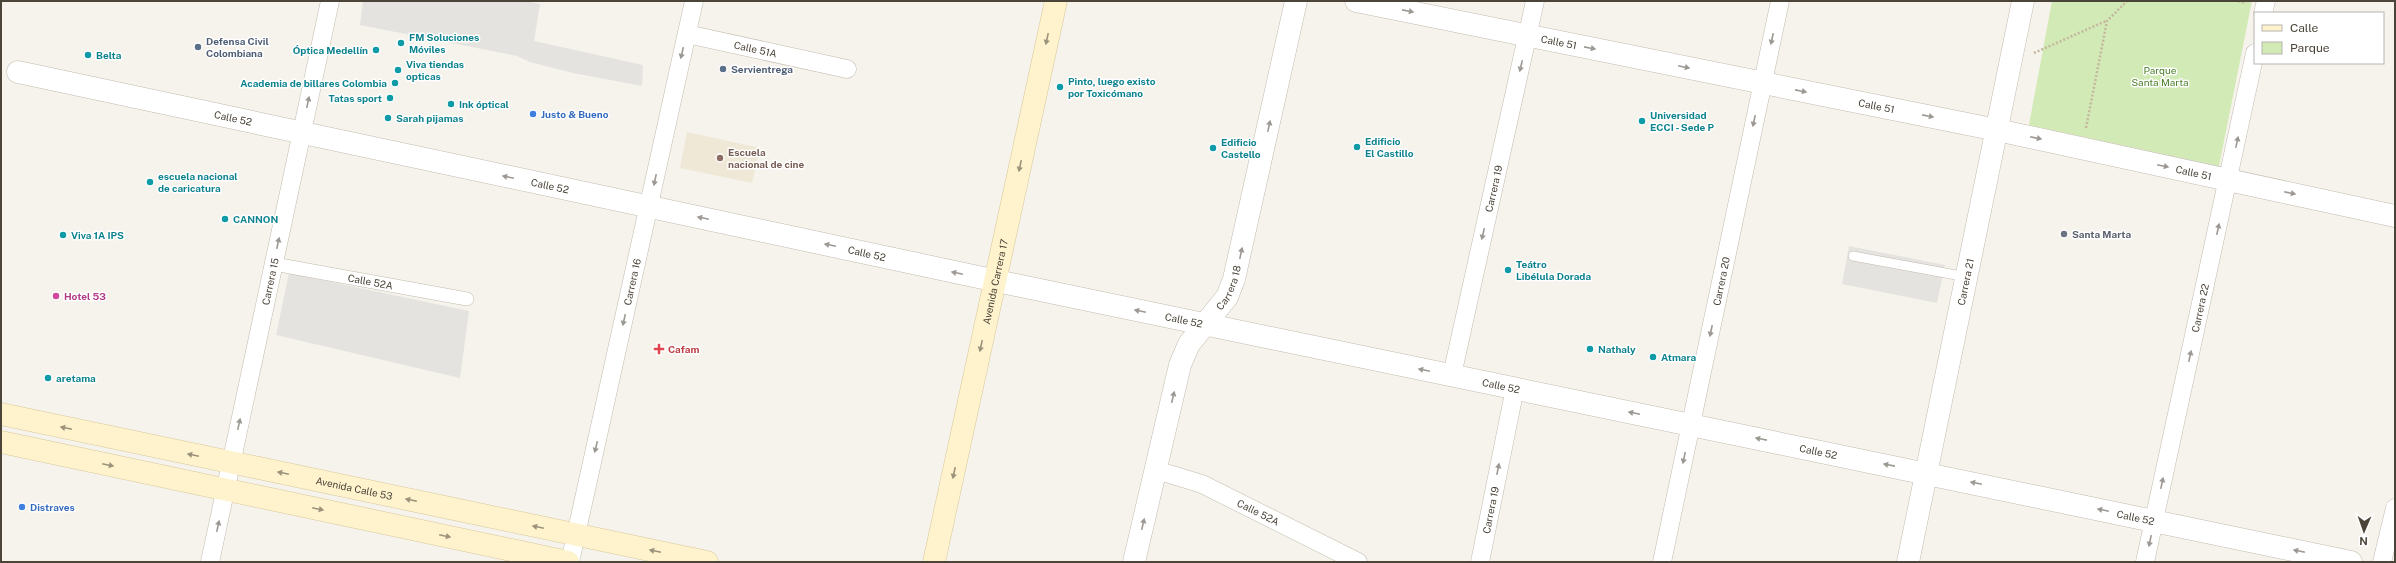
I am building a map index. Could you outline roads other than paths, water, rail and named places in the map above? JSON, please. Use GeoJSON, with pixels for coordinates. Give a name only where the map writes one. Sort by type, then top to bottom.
{"type":"FeatureCollection","features":[{"type":"Feature","properties":{"kind":"main road","name":"Avenida Carrera 17"},"geometry":{"type":"LineString","coordinates":[[934,562],[1056,1]]}},
{"type":"Feature","properties":{"kind":"main road","name":"Avenida Calle 53"},"geometry":{"type":"LineString","coordinates":[[1,414],[707,562]]}},
{"type":"Feature","properties":{"kind":"main road"},"geometry":{"type":"LineString","coordinates":[[1,442],[569,562]]}},
{"type":"Feature","properties":{"kind":"street","name":"Carrera 15"},"geometry":{"type":"LineString","coordinates":[[210,562],[330,1]]}},
{"type":"Feature","properties":{"kind":"street","name":"Carrera 16"},"geometry":{"type":"LineString","coordinates":[[569,562],[694,1]]}},
{"type":"Feature","properties":{"kind":"street","name":"Carrera 18"},"geometry":{"type":"LineString","coordinates":[[1134,562],[1180,366],[1189,344],[1227,296],[1239,264],[1296,1]]}},
{"type":"Feature","properties":{"kind":"street","name":"Calle 51"},"geometry":{"type":"LineString","coordinates":[[1356,1],[1997,130],[2395,216]]}},
{"type":"Feature","properties":{"kind":"street","name":"Carrera 19"},"geometry":{"type":"LineString","coordinates":[[1452,375],[1535,1]]}},
{"type":"Feature","properties":{"kind":"street","name":"Carrera 20"},"geometry":{"type":"LineString","coordinates":[[1662,562],[1780,1]]}},
{"type":"Feature","properties":{"kind":"street","name":"Carrera 21"},"geometry":{"type":"LineString","coordinates":[[1908,562],[2023,1]]}},
{"type":"Feature","properties":{"kind":"street"},"geometry":{"type":"LineString","coordinates":[[2263,12],[2266,1]]}},
{"type":"Feature","properties":{"kind":"street","name":"Calle 51A"},"geometry":{"type":"LineString","coordinates":[[687,34],[847,69]]}},
{"type":"Feature","properties":{"kind":"street","name":"Carrera 22"},"geometry":{"type":"LineString","coordinates":[[2145,562],[2229,180],[2254,58]]}},
{"type":"Feature","properties":{"kind":"street","name":"Calle 52"},"geometry":{"type":"LineString","coordinates":[[18,72],[996,281],[2351,562]]}},
{"type":"Feature","properties":{"kind":"street","name":"Calle 52A"},"geometry":{"type":"LineString","coordinates":[[274,264],[467,299]]}},
{"type":"Feature","properties":{"kind":"street","name":"Carrera 19"},"geometry":{"type":"LineString","coordinates":[[1480,562],[1515,388]]}},
{"type":"Feature","properties":{"kind":"street","name":"Calle 52A"},"geometry":{"type":"LineString","coordinates":[[1156,470],[1202,484],[1358,562]]}},
{"type":"Feature","properties":{"kind":"street"},"geometry":{"type":"LineString","coordinates":[[2382,562],[2395,508]]}},
{"type":"Feature","properties":{"kind":"lane"},"geometry":{"type":"LineString","coordinates":[[1853,256],[1967,278]]}},
{"type":"Feature","properties":{"kind":"place","name":"FM Soluciones Móviles"},"geometry":{"type":"Point","coordinates":[401,43]}},
{"type":"Feature","properties":{"kind":"place","name":"Defensa Civil Colombiana"},"geometry":{"type":"Point","coordinates":[198,47]}},
{"type":"Feature","properties":{"kind":"place","name":"Óptica Medellín"},"geometry":{"type":"Point","coordinates":[376,50]}},
{"type":"Feature","properties":{"kind":"place","name":"Belta"},"geometry":{"type":"Point","coordinates":[88,55]}},
{"type":"Feature","properties":{"kind":"place","name":"Servientrega"},"geometry":{"type":"Point","coordinates":[723,69]}},
{"type":"Feature","properties":{"kind":"place","name":"Viva tiendas opticas"},"geometry":{"type":"Point","coordinates":[398,70]}},
{"type":"Feature","properties":{"kind":"place","name":"Academia de billares Colombia"},"geometry":{"type":"Point","coordinates":[395,83]}},
{"type":"Feature","properties":{"kind":"place","name":"Pinto, luego existo por Toxicómano"},"geometry":{"type":"Point","coordinates":[1060,87]}},
{"type":"Feature","properties":{"kind":"place","name":"Tatas sport"},"geometry":{"type":"Point","coordinates":[390,98]}},
{"type":"Feature","properties":{"kind":"place","name":"Ink óptical"},"geometry":{"type":"Point","coordinates":[451,104]}},
{"type":"Feature","properties":{"kind":"place","name":"Justo & Bueno"},"geometry":{"type":"Point","coordinates":[533,114]}},
{"type":"Feature","properties":{"kind":"place","name":"Sarah pijamas"},"geometry":{"type":"Point","coordinates":[388,118]}},
{"type":"Feature","properties":{"kind":"place","name":"Universidad ECCI - Sede P"},"geometry":{"type":"Point","coordinates":[1642,121]}},
{"type":"Feature","properties":{"kind":"place","name":"Edificio El Castillo"},"geometry":{"type":"Point","coordinates":[1357,147]}},
{"type":"Feature","properties":{"kind":"place","name":"Edificio Castello"},"geometry":{"type":"Point","coordinates":[1213,148]}},
{"type":"Feature","properties":{"kind":"place","name":"Escuela nacional de cine"},"geometry":{"type":"Point","coordinates":[720,158]}},
{"type":"Feature","properties":{"kind":"place","name":"escuela nacional de caricatura"},"geometry":{"type":"Point","coordinates":[150,182]}},
{"type":"Feature","properties":{"kind":"place","name":"CANNON"},"geometry":{"type":"Point","coordinates":[225,219]}},
{"type":"Feature","properties":{"kind":"place","name":"Santa Marta"},"geometry":{"type":"Point","coordinates":[2064,234]}},
{"type":"Feature","properties":{"kind":"place","name":"Viva 1A IPS"},"geometry":{"type":"Point","coordinates":[63,235]}},
{"type":"Feature","properties":{"kind":"place","name":"Teátro Libélula Dorada"},"geometry":{"type":"Point","coordinates":[1508,270]}},
{"type":"Feature","properties":{"kind":"place","name":"Hotel 53"},"geometry":{"type":"Point","coordinates":[56,296]}},
{"type":"Feature","properties":{"kind":"place","name":"Cafam"},"geometry":{"type":"Point","coordinates":[659,349]}},
{"type":"Feature","properties":{"kind":"place","name":"Nathaly"},"geometry":{"type":"Point","coordinates":[1590,349]}},
{"type":"Feature","properties":{"kind":"place","name":"Atmara"},"geometry":{"type":"Point","coordinates":[1653,357]}},
{"type":"Feature","properties":{"kind":"place","name":"aretama"},"geometry":{"type":"Point","coordinates":[48,378]}},
{"type":"Feature","properties":{"kind":"place","name":"Distraves"},"geometry":{"type":"Point","coordinates":[22,507]}},
{"type":"Feature","properties":{"kind":"park label","name":"Parque Santa Marta"},"geometry":{"type":"Point","coordinates":[2160,76]}}]}
